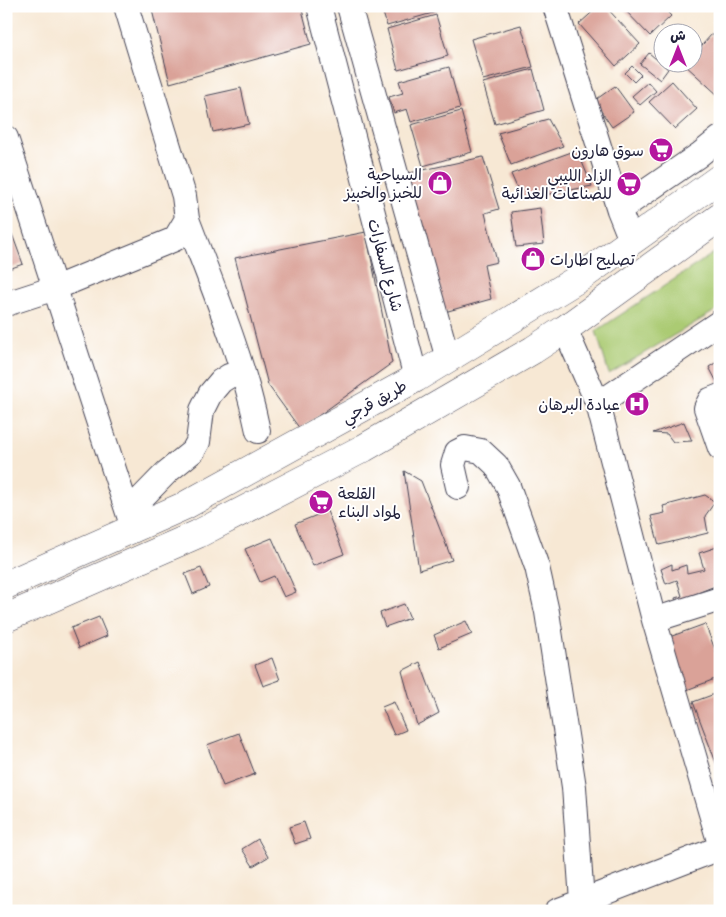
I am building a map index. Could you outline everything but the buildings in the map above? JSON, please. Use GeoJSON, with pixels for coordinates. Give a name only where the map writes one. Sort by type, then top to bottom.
{"type":"FeatureCollection","features":[{"type":"Feature","properties":{"kind":"highway","name":"طريق قرجي"},"geometry":{"type":"LineString","coordinates":[[6,585],[130,520],[184,506],[416,378],[581,277],[720,178]]}},
{"type":"Feature","properties":{"kind":"highway"},"geometry":{"type":"LineString","coordinates":[[6,618],[198,534],[364,448],[533,350],[720,217]]}},
{"type":"Feature","properties":{"kind":"highway"},"geometry":{"type":"LineString","coordinates":[[581,277],[592,309]]}},
{"type":"Feature","properties":{"kind":"highway"},"geometry":{"type":"LineString","coordinates":[[130,520],[142,559]]}},
{"type":"Feature","properties":{"kind":"street"},"geometry":{"type":"LineString","coordinates":[[126,6],[184,196],[187,219],[242,372],[258,431]]}},
{"type":"Feature","properties":{"kind":"street","name":"شارع السفارات"},"geometry":{"type":"LineString","coordinates":[[319,6],[416,378]]}},
{"type":"Feature","properties":{"kind":"street","name":"شارع السفارات"},"geometry":{"type":"LineString","coordinates":[[349,6],[448,359]]}},
{"type":"Feature","properties":{"kind":"street"},"geometry":{"type":"LineString","coordinates":[[563,11],[619,210],[631,240]]}},
{"type":"Feature","properties":{"kind":"street"},"geometry":{"type":"LineString","coordinates":[[6,138],[130,520]]}},
{"type":"Feature","properties":{"kind":"street"},"geometry":{"type":"LineString","coordinates":[[619,210],[699,155],[720,138]]}},
{"type":"Feature","properties":{"kind":"street"},"geometry":{"type":"LineString","coordinates":[[6,304],[55,288],[175,239],[187,219]]}},
{"type":"Feature","properties":{"kind":"street"},"geometry":{"type":"LineString","coordinates":[[598,404],[720,322]]}},
{"type":"Feature","properties":{"kind":"street"},"geometry":{"type":"LineString","coordinates":[[565,329],[598,404],[654,620],[716,815],[720,844]]}},
{"type":"Feature","properties":{"kind":"street"},"geometry":{"type":"LineString","coordinates":[[130,520],[167,472],[193,451],[198,442],[202,410],[210,394],[228,376],[242,372]]}},
{"type":"Feature","properties":{"kind":"street"},"geometry":{"type":"LineString","coordinates":[[720,396],[710,400],[706,408],[720,448]]}},
{"type":"Feature","properties":{"kind":"street"},"geometry":{"type":"LineString","coordinates":[[458,487],[454,465],[457,452],[465,448],[481,451],[496,465],[508,486],[538,567],[547,612],[574,788],[582,901]]}},
{"type":"Feature","properties":{"kind":"street"},"geometry":{"type":"LineString","coordinates":[[654,620],[720,599]]}},
{"type":"Feature","properties":{"kind":"street"},"geometry":{"type":"LineString","coordinates":[[557,911],[720,848]]}},
{"type":"Feature","properties":{"kind":"green space"},"geometry":{"type":"Polygon","coordinates":[[[720,249],[720,308],[609,374],[596,331],[720,249]]]}},
{"type":"Feature","properties":{"kind":"place","name":"سوق هارون"},"geometry":{"type":"Point","coordinates":[661,150]}},
{"type":"Feature","properties":{"kind":"place","name":"السياحية للخبز والخبيز"},"geometry":{"type":"Point","coordinates":[440,183]}},
{"type":"Feature","properties":{"kind":"place","name":"الزاد الليبي للصناعات الغذائية"},"geometry":{"type":"Point","coordinates":[629,184]}},
{"type":"Feature","properties":{"kind":"place","name":"تصليح اطارات"},"geometry":{"type":"Point","coordinates":[533,259]}},
{"type":"Feature","properties":{"kind":"place","name":"عيادة البرهان"},"geometry":{"type":"Point","coordinates":[637,404]}},
{"type":"Feature","properties":{"kind":"place","name":"القلعة لمواد البناء"},"geometry":{"type":"Point","coordinates":[321,502]}}]}
